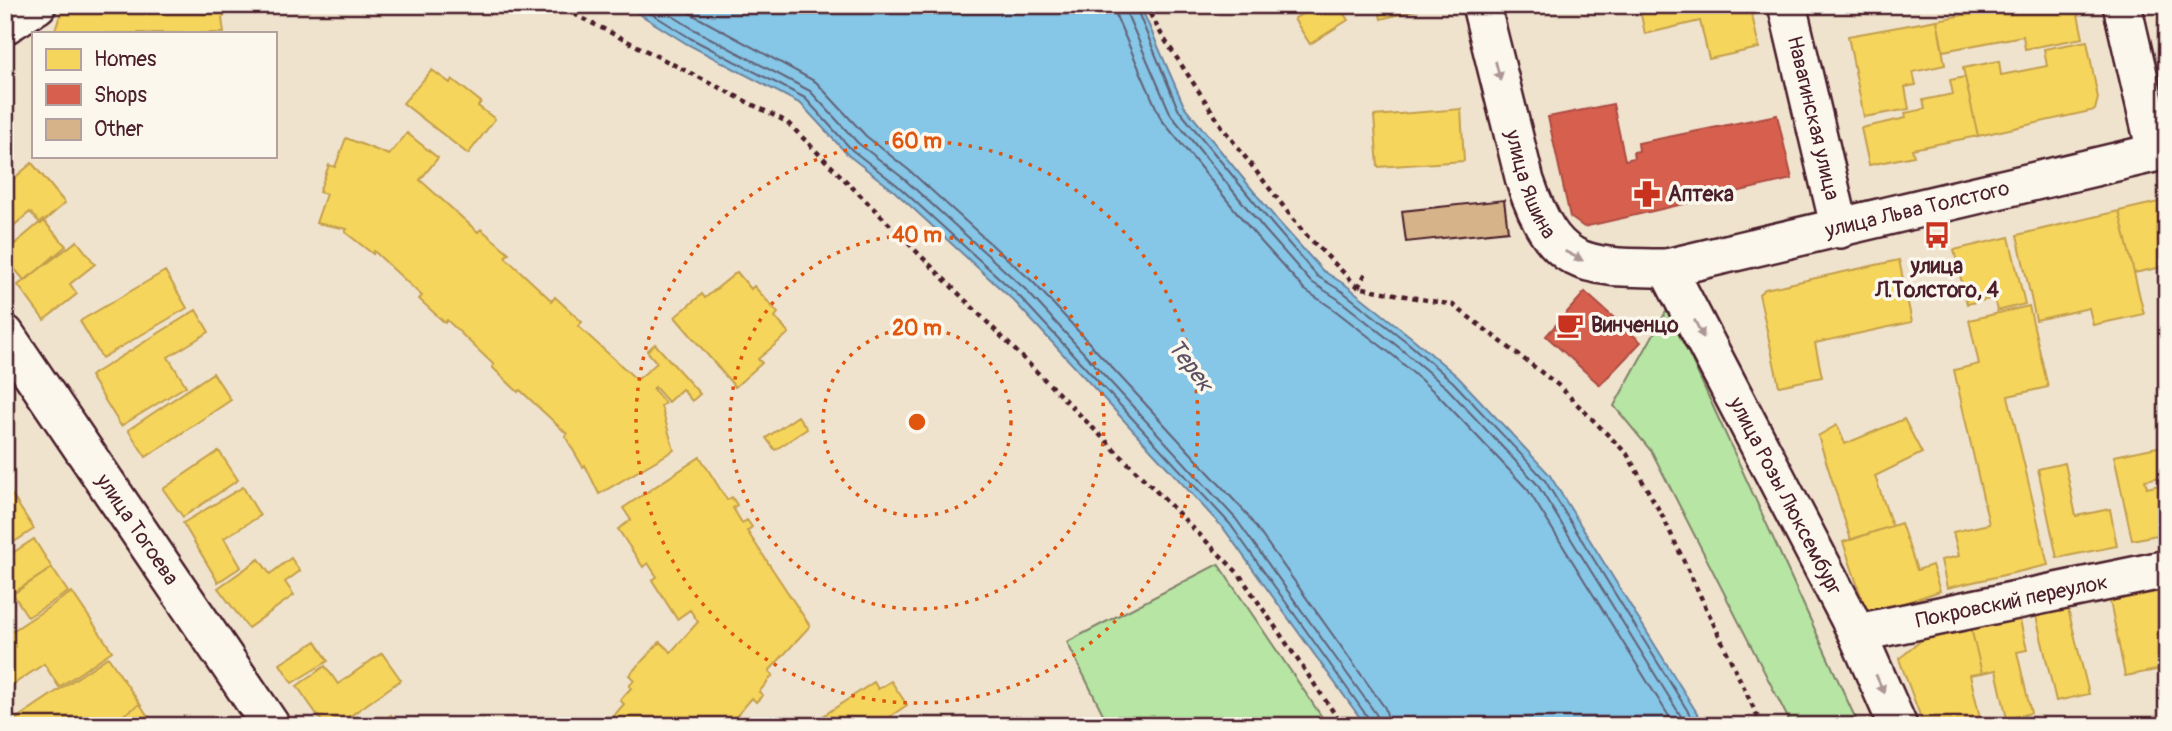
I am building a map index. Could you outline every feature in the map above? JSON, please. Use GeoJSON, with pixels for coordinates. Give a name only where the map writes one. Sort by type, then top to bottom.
{"type":"FeatureCollection","features":[{"type":"Feature","properties":{"kind":"street"},"geometry":{"type":"LineString","coordinates":[[5,25],[37,5]]}},
{"type":"Feature","properties":{"kind":"street","name":"улица Яшина"},"geometry":{"type":"LineString","coordinates":[[1481,5],[1525,181],[1547,232],[1563,250],[1586,262],[1604,267],[1667,268]]}},
{"type":"Feature","properties":{"kind":"street","name":"Навагинская улица"},"geometry":{"type":"LineString","coordinates":[[1787,5],[1840,229]]}},
{"type":"Feature","properties":{"kind":"street"},"geometry":{"type":"LineString","coordinates":[[2122,5],[2161,151]]}},
{"type":"Feature","properties":{"kind":"street","name":"улица Льва Толстого"},"geometry":{"type":"LineString","coordinates":[[1667,268],[2161,151]]}},
{"type":"Feature","properties":{"kind":"street","name":"улица Розы Люксембург"},"geometry":{"type":"LineString","coordinates":[[1667,268],[1857,633],[1898,726]]}},
{"type":"Feature","properties":{"kind":"street","name":"улица Тогоева"},"geometry":{"type":"LineString","coordinates":[[5,334],[271,726]]}},
{"type":"Feature","properties":{"kind":"street","name":"Покровский переулок"},"geometry":{"type":"LineString","coordinates":[[1857,633],[2167,569]]}},
{"type":"Feature","properties":{"kind":"path"},"geometry":{"type":"LineString","coordinates":[[556,5],[787,122],[1239,574],[1343,726]]}},
{"type":"Feature","properties":{"kind":"path"},"geometry":{"type":"LineString","coordinates":[[1145,5],[1225,131],[1304,233],[1358,288],[1453,305],[1558,385],[1627,454],[1663,517],[1762,726]]}},
{"type":"Feature","properties":{"kind":"path"},"geometry":{"type":"LineString","coordinates":[[1358,288],[1367,271]]}},
{"type":"Feature","properties":{"kind":"green space"},"geometry":{"type":"Polygon","coordinates":[[[1668,308],[1859,726],[1792,726],[1652,452],[1614,406],[1668,308]]]}},
{"type":"Feature","properties":{"kind":"green space"},"geometry":{"type":"Polygon","coordinates":[[[1218,564],[1328,726],[1109,726],[1067,642],[1218,564]]]}},
{"type":"Feature","properties":{"kind":"water","name":"Терек"},"geometry":{"type":"Polygon","coordinates":[[[625,5],[1140,5],[1184,106],[1277,220],[1322,270],[1347,286],[1458,377],[1549,474],[1705,726],[1366,726],[1224,529],[1014,301],[893,190],[848,155],[801,104],[687,44],[625,5]]]}},
{"type":"Feature","properties":{"kind":"building: Homes"},"geometry":{"type":"Polygon","coordinates":[[[64,5],[238,5],[222,18],[224,32],[54,32],[64,5]]]}},
{"type":"Feature","properties":{"kind":"building: Homes"},"geometry":{"type":"Polygon","coordinates":[[[1316,5],[1338,5],[1348,20],[1310,44],[1294,19],[1316,5]]]}},
{"type":"Feature","properties":{"kind":"building: Homes"},"geometry":{"type":"Polygon","coordinates":[[[1378,5],[1435,5],[1381,19],[1378,5]]]}},
{"type":"Feature","properties":{"kind":"building: Homes"},"geometry":{"type":"Polygon","coordinates":[[[1639,5],[1750,5],[1759,48],[1709,59],[1700,21],[1645,34],[1639,5]]]}},
{"type":"Feature","properties":{"kind":"building: Homes"},"geometry":{"type":"Polygon","coordinates":[[[2015,5],[2076,5],[2083,38],[2025,49],[2023,36],[1943,51],[1937,20],[2015,5]]]}},
{"type":"Feature","properties":{"kind":"building: Homes"},"geometry":{"type":"Polygon","coordinates":[[[1937,20],[1945,65],[1913,72],[1916,85],[1905,87],[1909,109],[1864,117],[1848,36],[1937,20]]]}},
{"type":"Feature","properties":{"kind":"building: Homes"},"geometry":{"type":"Polygon","coordinates":[[[2087,41],[2098,98],[2095,110],[1978,136],[1963,68],[1999,61],[2001,75],[2047,66],[2044,49],[2087,41]]]}},
{"type":"Feature","properties":{"kind":"building: Homes"},"geometry":{"type":"Polygon","coordinates":[[[432,70],[450,83],[452,79],[481,102],[478,106],[495,119],[468,154],[403,103],[432,70]]]}},
{"type":"Feature","properties":{"kind":"building: Homes"},"geometry":{"type":"Polygon","coordinates":[[[1965,77],[1978,136],[1912,149],[1914,156],[1869,165],[1861,128],[1906,118],[1905,113],[1925,109],[1923,100],[1953,94],[1950,80],[1965,77]]]}},
{"type":"Feature","properties":{"kind":"building: Homes"},"geometry":{"type":"Polygon","coordinates":[[[1461,109],[1464,161],[1378,167],[1374,116],[1461,109]]]}},
{"type":"Feature","properties":{"kind":"building: Homes"},"geometry":{"type":"Polygon","coordinates":[[[407,133],[438,158],[420,180],[478,232],[481,229],[509,253],[505,257],[552,301],[555,297],[582,322],[578,326],[637,380],[657,363],[647,351],[655,344],[700,394],[692,401],[682,389],[668,402],[655,387],[653,389],[665,403],[661,406],[674,450],[599,494],[585,465],[583,467],[565,436],[567,434],[520,390],[518,392],[447,320],[445,323],[419,299],[422,296],[374,251],[373,254],[345,232],[347,229],[316,223],[326,194],[319,192],[329,165],[335,167],[346,138],[389,155],[407,133]]]}},
{"type":"Feature","properties":{"kind":"building: Homes"},"geometry":{"type":"Polygon","coordinates":[[[32,163],[65,203],[41,224],[30,212],[5,233],[5,186],[32,163]]]}},
{"type":"Feature","properties":{"kind":"building: Homes"},"geometry":{"type":"Polygon","coordinates":[[[2167,200],[2167,266],[2134,273],[2119,211],[2167,200]]]}},
{"type":"Feature","properties":{"kind":"building: Homes"},"geometry":{"type":"Polygon","coordinates":[[[2119,211],[2144,314],[2093,325],[2089,308],[2036,320],[2017,235],[2119,211]]]}},
{"type":"Feature","properties":{"kind":"building: Homes"},"geometry":{"type":"Polygon","coordinates":[[[43,220],[66,246],[25,281],[5,258],[5,252],[43,220]]]}},
{"type":"Feature","properties":{"kind":"building: Homes"},"geometry":{"type":"Polygon","coordinates":[[[2009,237],[2025,304],[1997,311],[1994,298],[1967,304],[1954,250],[2009,237]]]}},
{"type":"Feature","properties":{"kind":"building: Homes"},"geometry":{"type":"Polygon","coordinates":[[[77,241],[95,264],[70,284],[77,294],[44,320],[18,285],[77,241]]]}},
{"type":"Feature","properties":{"kind":"building: Homes"},"geometry":{"type":"Polygon","coordinates":[[[1899,260],[1912,322],[1815,343],[1822,377],[1779,386],[1759,294],[1765,289],[1899,260]]]}},
{"type":"Feature","properties":{"kind":"building: Homes"},"geometry":{"type":"Polygon","coordinates":[[[165,271],[187,308],[102,358],[80,321],[165,271]]]}},
{"type":"Feature","properties":{"kind":"building: Homes"},"geometry":{"type":"Polygon","coordinates":[[[737,272],[751,289],[754,286],[778,313],[775,317],[789,333],[758,359],[762,363],[735,387],[675,317],[702,294],[705,298],[737,272]]]}},
{"type":"Feature","properties":{"kind":"building: Homes"},"geometry":{"type":"Polygon","coordinates":[[[2029,306],[2048,387],[2008,396],[2048,565],[1947,588],[1941,560],[1959,556],[1953,532],[1989,524],[1954,370],[1979,364],[1969,320],[2029,306]]]}},
{"type":"Feature","properties":{"kind":"building: Homes"},"geometry":{"type":"Polygon","coordinates":[[[196,310],[209,332],[168,357],[186,386],[121,426],[90,376],[196,310]]]}},
{"type":"Feature","properties":{"kind":"building: Homes"},"geometry":{"type":"Polygon","coordinates":[[[213,373],[231,400],[146,457],[128,430],[213,373]]]}},
{"type":"Feature","properties":{"kind":"building: Homes"},"geometry":{"type":"Polygon","coordinates":[[[798,416],[807,429],[775,450],[766,438],[798,416]]]}},
{"type":"Feature","properties":{"kind":"building: Homes"},"geometry":{"type":"Polygon","coordinates":[[[1904,419],[1922,453],[1875,476],[1892,526],[1851,540],[1818,436],[1837,425],[1845,444],[1904,419]]]}},
{"type":"Feature","properties":{"kind":"building: Homes"},"geometry":{"type":"Polygon","coordinates":[[[2167,445],[2167,476],[2145,480],[2147,488],[2167,483],[2167,533],[2132,540],[2114,456],[2167,445]]]}},
{"type":"Feature","properties":{"kind":"building: Homes"},"geometry":{"type":"Polygon","coordinates":[[[219,451],[238,480],[183,517],[163,489],[219,451]]]}},
{"type":"Feature","properties":{"kind":"building: Homes"},"geometry":{"type":"Polygon","coordinates":[[[700,457],[727,500],[732,497],[737,505],[733,508],[742,523],[747,520],[752,527],[747,531],[810,626],[769,671],[773,675],[759,692],[763,695],[756,702],[752,698],[728,726],[605,726],[624,704],[620,700],[631,688],[629,686],[634,680],[629,675],[660,642],[671,652],[698,622],[690,610],[677,619],[652,580],[657,577],[648,563],[643,567],[618,529],[631,520],[623,508],[700,457]]]}},
{"type":"Feature","properties":{"kind":"building: Homes"},"geometry":{"type":"Polygon","coordinates":[[[2065,463],[2076,516],[2110,509],[2117,546],[2057,558],[2038,469],[2065,463]]]}},
{"type":"Feature","properties":{"kind":"building: Homes"},"geometry":{"type":"Polygon","coordinates":[[[243,487],[260,516],[224,538],[241,567],[218,582],[183,523],[243,487]]]}},
{"type":"Feature","properties":{"kind":"building: Homes"},"geometry":{"type":"Polygon","coordinates":[[[10,492],[34,529],[5,548],[5,495],[10,492]]]}},
{"type":"Feature","properties":{"kind":"building: Homes"},"geometry":{"type":"Polygon","coordinates":[[[1901,523],[1917,570],[1932,565],[1940,591],[1874,613],[1865,608],[1843,542],[1901,523]]]}},
{"type":"Feature","properties":{"kind":"building: Homes"},"geometry":{"type":"Polygon","coordinates":[[[34,539],[52,568],[5,598],[5,558],[34,539]]]}},
{"type":"Feature","properties":{"kind":"building: Homes"},"geometry":{"type":"Polygon","coordinates":[[[291,558],[300,571],[285,582],[294,595],[248,628],[218,588],[259,559],[270,574],[291,558]]]}},
{"type":"Feature","properties":{"kind":"building: Homes"},"geometry":{"type":"Polygon","coordinates":[[[52,568],[68,592],[28,617],[13,594],[52,568]]]}},
{"type":"Feature","properties":{"kind":"building: Homes"},"geometry":{"type":"Polygon","coordinates":[[[2167,590],[2167,668],[2125,676],[2110,601],[2167,590]]]}},
{"type":"Feature","properties":{"kind":"building: Homes"},"geometry":{"type":"Polygon","coordinates":[[[72,592],[112,651],[59,687],[44,664],[5,690],[5,636],[72,592]]]}},
{"type":"Feature","properties":{"kind":"building: Homes"},"geometry":{"type":"Polygon","coordinates":[[[2068,609],[2089,694],[2056,701],[2036,616],[2068,609]]]}},
{"type":"Feature","properties":{"kind":"building: Homes"},"geometry":{"type":"Polygon","coordinates":[[[2019,616],[2027,650],[2017,652],[2031,713],[2007,719],[1996,670],[1982,673],[1970,624],[2019,616]]]}},
{"type":"Feature","properties":{"kind":"building: Homes"},"geometry":{"type":"Polygon","coordinates":[[[1970,624],[1982,673],[1970,675],[1982,726],[1924,726],[1899,659],[1931,632],[1970,624]]]}},
{"type":"Feature","properties":{"kind":"building: Homes"},"geometry":{"type":"Polygon","coordinates":[[[316,641],[328,661],[292,683],[280,664],[316,641]]]}},
{"type":"Feature","properties":{"kind":"building: Homes"},"geometry":{"type":"Polygon","coordinates":[[[382,653],[401,680],[336,726],[325,726],[297,686],[325,666],[338,684],[382,653]]]}},
{"type":"Feature","properties":{"kind":"building: Homes"},"geometry":{"type":"Polygon","coordinates":[[[108,657],[140,704],[107,726],[5,726],[108,657]]]}},
{"type":"Feature","properties":{"kind":"building: Homes"},"geometry":{"type":"Polygon","coordinates":[[[891,681],[907,705],[876,726],[808,726],[874,682],[878,689],[891,681]]]}},
{"type":"Feature","properties":{"kind":"building: Homes"},"geometry":{"type":"Polygon","coordinates":[[[140,704],[154,726],[107,726],[140,704]]]}},
{"type":"Feature","properties":{"kind":"building: Homes"},"geometry":{"type":"Polygon","coordinates":[[[391,715],[399,726],[377,726],[391,715]]]}},
{"type":"Feature","properties":{"kind":"building: Homes"},"geometry":{"type":"Polygon","coordinates":[[[592,717],[602,726],[585,726],[592,717]]]}},
{"type":"Feature","properties":{"kind":"building: Shops"},"geometry":{"type":"Polygon","coordinates":[[[1613,104],[1625,160],[1634,158],[1633,152],[1639,151],[1638,143],[1777,115],[1792,179],[1584,227],[1570,217],[1548,117],[1613,104]]]}},
{"type":"Feature","properties":{"kind":"building: Shops"},"geometry":{"type":"Polygon","coordinates":[[[1585,292],[1641,342],[1600,385],[1546,336],[1585,292]]]}},
{"type":"Feature","properties":{"kind":"building: Other"},"geometry":{"type":"Polygon","coordinates":[[[1504,200],[1508,231],[1406,242],[1402,211],[1504,200]]]}},
{"type":"Feature","properties":{"kind":"place","name":"Аптека"},"geometry":{"type":"Point","coordinates":[1647,194]}},
{"type":"Feature","properties":{"kind":"place","name":"улица Л.Толстого, 4"},"geometry":{"type":"Point","coordinates":[1937,235]}},
{"type":"Feature","properties":{"kind":"place","name":"Винченцо"},"geometry":{"type":"Point","coordinates":[1570,325]}}]}
